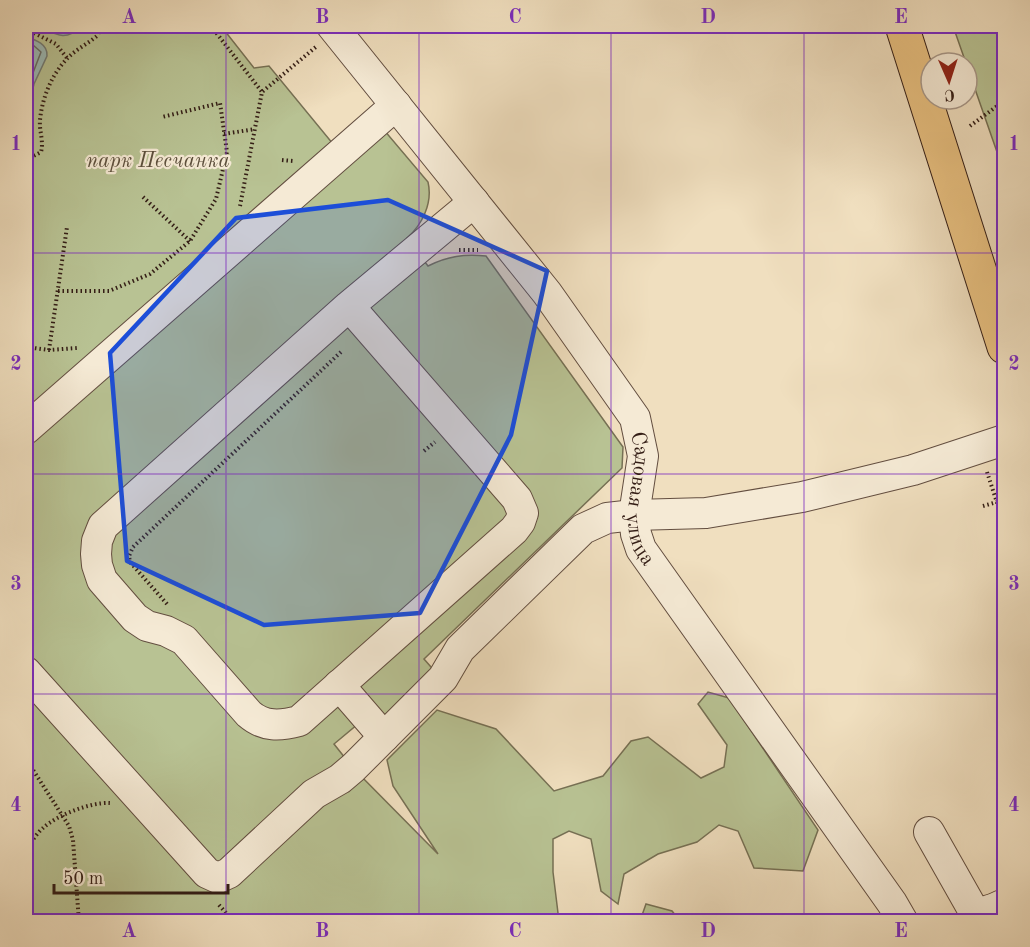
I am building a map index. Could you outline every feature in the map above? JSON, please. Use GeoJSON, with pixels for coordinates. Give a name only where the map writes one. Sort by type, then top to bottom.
{"type":"FeatureCollection","features":[{"type":"Feature","properties":{"kind":"main road"},"geometry":{"type":"LineString","coordinates":[[902,26],[1002,328]]}},
{"type":"Feature","properties":{"kind":"street","name":"Садовая улица"},"geometry":{"type":"LineString","coordinates":[[334,28],[547,293],[635,418],[643,456],[634,515],[636,534],[641,549],[903,921]]}},
{"type":"Feature","properties":{"kind":"street"},"geometry":{"type":"LineString","coordinates":[[26,429],[396,105]]}},
{"type":"Feature","properties":{"kind":"street"},"geometry":{"type":"LineString","coordinates":[[349,306],[517,499],[523,513],[514,530],[299,721],[285,725],[259,722],[249,714],[184,640],[166,631],[147,626],[135,618],[102,580],[96,565],[97,541],[104,526],[349,306],[474,202]]}},
{"type":"Feature","properties":{"kind":"street"},"geometry":{"type":"LineString","coordinates":[[26,672],[207,873],[218,878],[229,873],[314,794],[340,779],[384,737],[443,678],[460,649],[583,529],[607,518],[706,513],[802,497],[913,470],[992,444]]}},
{"type":"Feature","properties":{"kind":"street"},"geometry":{"type":"LineString","coordinates":[[339,685],[384,737]]}},
{"type":"Feature","properties":{"kind":"street"},"geometry":{"type":"LineString","coordinates":[[929,832],[976,912],[1005,904]]}},
{"type":"Feature","properties":{"kind":"path"},"geometry":{"type":"LineString","coordinates":[[26,160],[41,152],[43,143],[39,128],[42,107],[50,83],[67,58],[98,35],[100,26]]}},
{"type":"Feature","properties":{"kind":"path"},"geometry":{"type":"LineString","coordinates":[[211,26],[262,92]]}},
{"type":"Feature","properties":{"kind":"path"},"geometry":{"type":"LineString","coordinates":[[240,208],[262,92],[334,28]]}},
{"type":"Feature","properties":{"kind":"path"},"geometry":{"type":"LineString","coordinates":[[26,29],[56,44],[67,58]]}},
{"type":"Feature","properties":{"kind":"path"},"geometry":{"type":"LineString","coordinates":[[970,126],[1005,101]]}},
{"type":"Feature","properties":{"kind":"path"},"geometry":{"type":"LineString","coordinates":[[58,291],[110,291],[150,274],[190,241],[216,199],[227,152],[220,103],[162,117]]}},
{"type":"Feature","properties":{"kind":"path"},"geometry":{"type":"LineString","coordinates":[[224,134],[255,129]]}},
{"type":"Feature","properties":{"kind":"path"},"geometry":{"type":"LineString","coordinates":[[143,197],[190,241]]}},
{"type":"Feature","properties":{"kind":"path"},"geometry":{"type":"LineString","coordinates":[[49,350],[67,227]]}},
{"type":"Feature","properties":{"kind":"path"},"geometry":{"type":"LineString","coordinates":[[174,611],[134,567],[129,556],[133,547],[345,348]]}},
{"type":"Feature","properties":{"kind":"path"},"geometry":{"type":"LineString","coordinates":[[992,444],[997,502],[1005,524]]}},
{"type":"Feature","properties":{"kind":"path"},"geometry":{"type":"LineString","coordinates":[[983,506],[997,502]]}},
{"type":"Feature","properties":{"kind":"path"},"geometry":{"type":"LineString","coordinates":[[26,759],[69,826],[73,840],[79,921]]}},
{"type":"Feature","properties":{"kind":"path"},"geometry":{"type":"LineString","coordinates":[[26,850],[43,828],[62,815]]}},
{"type":"Feature","properties":{"kind":"highlighted area"},"geometry":{"type":"Polygon","coordinates":[[[388,200],[547,271],[511,435],[420,613],[264,625],[127,561],[110,353],[236,218],[388,200]]]}},
{"type":"Feature","properties":{"kind":"green space","name":"парк Песчанка"},"geometry":{"type":"Polygon","coordinates":[[[26,26],[221,26],[254,68],[269,66],[347,161],[384,130],[428,182],[428,206],[422,220],[407,238],[428,266],[456,257],[486,256],[623,447],[622,468],[424,659],[438,675],[387,723],[358,724],[334,744],[353,768],[438,854],[393,786],[387,760],[437,710],[496,729],[554,791],[603,776],[631,741],[648,737],[701,778],[724,767],[727,745],[698,704],[708,692],[729,698],[818,830],[803,871],[754,868],[738,831],[719,825],[697,842],[658,854],[624,874],[618,904],[601,891],[591,839],[569,831],[553,839],[553,872],[558,913],[551,921],[26,921],[26,26]]]}},
{"type":"Feature","properties":{"kind":"green space"},"geometry":{"type":"Polygon","coordinates":[[[953,26],[998,26],[1004,35],[1004,172],[979,100],[979,51],[962,51],[953,26]]]}},
{"type":"Feature","properties":{"kind":"green space"},"geometry":{"type":"Polygon","coordinates":[[[646,904],[672,911],[680,921],[640,921],[646,904]]]}},
{"type":"Feature","properties":{"kind":"water"},"geometry":{"type":"Polygon","coordinates":[[[38,26],[82,26],[71,34],[61,35],[38,26]]]}},
{"type":"Feature","properties":{"kind":"water"},"geometry":{"type":"Polygon","coordinates":[[[26,37],[46,48],[47,56],[34,84],[26,115],[26,37]]]}}]}
